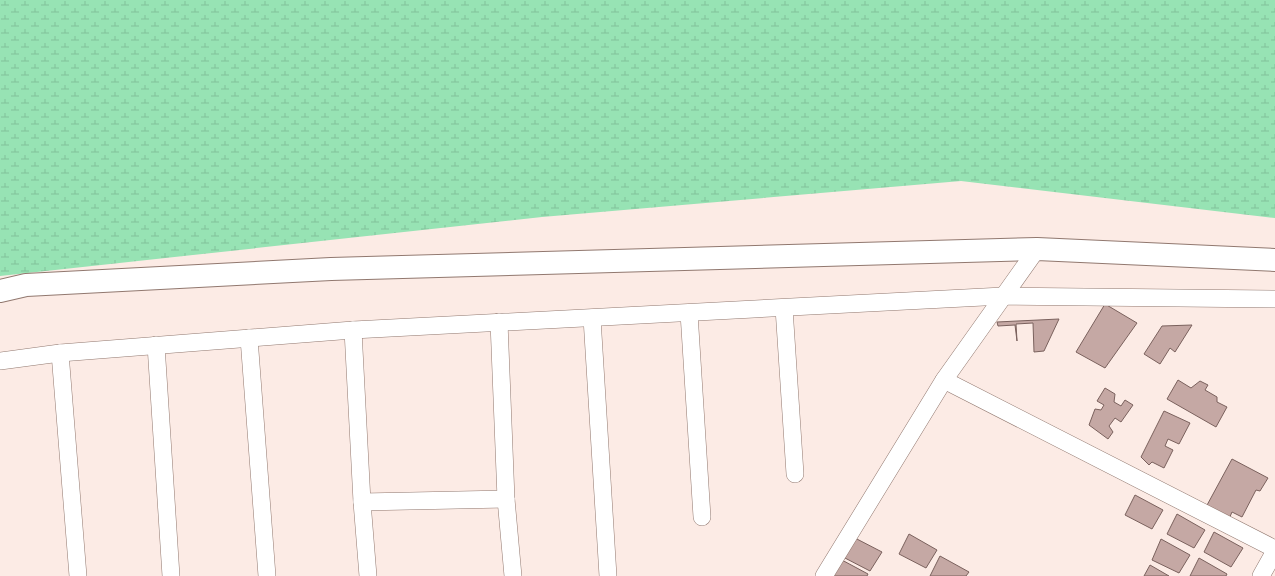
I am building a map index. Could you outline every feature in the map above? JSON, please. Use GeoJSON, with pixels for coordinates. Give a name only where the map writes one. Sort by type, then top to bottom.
{"type":"FeatureCollection","features":[{"type":"Feature","properties":{"kind":"main road"},"geometry":{"type":"LineString","coordinates":[[0,290],[26,285],[331,268],[1037,249],[1275,260]]}},
{"type":"Feature","properties":{"kind":"street"},"geometry":{"type":"LineString","coordinates":[[824,576],[944,380],[1037,249]]}},
{"type":"Feature","properties":{"kind":"street"},"geometry":{"type":"LineString","coordinates":[[0,361],[60,353],[353,330],[1003,296],[1275,300]]}},
{"type":"Feature","properties":{"kind":"street"},"geometry":{"type":"LineString","coordinates":[[784,308],[795,474]]}},
{"type":"Feature","properties":{"kind":"street"},"geometry":{"type":"LineString","coordinates":[[689,313],[702,517]]}},
{"type":"Feature","properties":{"kind":"street"},"geometry":{"type":"LineString","coordinates":[[592,318],[608,576]]}},
{"type":"Feature","properties":{"kind":"street"},"geometry":{"type":"LineString","coordinates":[[499,322],[506,499],[513,576]]}},
{"type":"Feature","properties":{"kind":"street"},"geometry":{"type":"LineString","coordinates":[[353,330],[362,502],[368,576]]}},
{"type":"Feature","properties":{"kind":"street"},"geometry":{"type":"LineString","coordinates":[[249,338],[267,576]]}},
{"type":"Feature","properties":{"kind":"street"},"geometry":{"type":"LineString","coordinates":[[156,346],[171,576]]}},
{"type":"Feature","properties":{"kind":"street"},"geometry":{"type":"LineString","coordinates":[[60,353],[78,576]]}},
{"type":"Feature","properties":{"kind":"street"},"geometry":{"type":"LineString","coordinates":[[944,380],[1275,550],[1261,576]]}},
{"type":"Feature","properties":{"kind":"street"},"geometry":{"type":"LineString","coordinates":[[362,502],[506,499]]}},
{"type":"Feature","properties":{"kind":"green space"},"geometry":{"type":"Polygon","coordinates":[[[0,0],[1275,0],[1275,218],[961,181],[542,217],[0,276],[0,0]]]}},
{"type":"Feature","properties":{"kind":"building"},"geometry":{"type":"Polygon","coordinates":[[[1105,304],[1137,323],[1105,368],[1076,352],[1105,304]]]}},
{"type":"Feature","properties":{"kind":"building"},"geometry":{"type":"Polygon","coordinates":[[[1059,319],[1044,351],[1034,352],[1033,323],[1016,324],[1017,341],[1015,325],[998,326],[997,322],[1059,319]]]}},
{"type":"Feature","properties":{"kind":"building"},"geometry":{"type":"Polygon","coordinates":[[[1192,325],[1175,352],[1170,348],[1160,364],[1144,354],[1162,326],[1192,325]]]}},
{"type":"Feature","properties":{"kind":"building"},"geometry":{"type":"Polygon","coordinates":[[[1178,380],[1191,388],[1200,381],[1208,385],[1205,390],[1217,397],[1217,402],[1227,407],[1216,427],[1167,399],[1178,380]]]}},
{"type":"Feature","properties":{"kind":"building"},"geometry":{"type":"Polygon","coordinates":[[[1105,388],[1115,394],[1114,402],[1121,406],[1125,400],[1133,405],[1121,422],[1115,418],[1109,426],[1113,432],[1108,439],[1089,425],[1095,409],[1101,410],[1104,405],[1097,401],[1105,388]]]}},
{"type":"Feature","properties":{"kind":"building"},"geometry":{"type":"Polygon","coordinates":[[[1164,411],[1190,423],[1179,444],[1168,439],[1165,446],[1173,450],[1164,468],[1152,462],[1149,465],[1141,457],[1164,411]]]}},
{"type":"Feature","properties":{"kind":"building"},"geometry":{"type":"Polygon","coordinates":[[[1232,459],[1268,478],[1260,491],[1256,490],[1242,517],[1232,512],[1229,519],[1206,507],[1232,459]]]}},
{"type":"Feature","properties":{"kind":"building"},"geometry":{"type":"Polygon","coordinates":[[[1135,495],[1163,510],[1152,529],[1125,515],[1135,495]]]}},
{"type":"Feature","properties":{"kind":"building"},"geometry":{"type":"Polygon","coordinates":[[[1177,514],[1205,530],[1194,548],[1167,534],[1177,514]]]}},
{"type":"Feature","properties":{"kind":"building"},"geometry":{"type":"Polygon","coordinates":[[[1214,532],[1243,548],[1231,567],[1204,552],[1214,532]]]}},
{"type":"Feature","properties":{"kind":"building"},"geometry":{"type":"Polygon","coordinates":[[[909,534],[937,550],[926,568],[899,554],[909,534]]]}},
{"type":"Feature","properties":{"kind":"building"},"geometry":{"type":"Polygon","coordinates":[[[853,537],[882,552],[870,571],[843,557],[853,537]]]}},
{"type":"Feature","properties":{"kind":"building"},"geometry":{"type":"Polygon","coordinates":[[[1161,539],[1190,555],[1179,573],[1152,560],[1161,539]]]}},
{"type":"Feature","properties":{"kind":"building"},"geometry":{"type":"Polygon","coordinates":[[[940,556],[969,572],[966,576],[930,576],[940,556]]]}},
{"type":"Feature","properties":{"kind":"building"},"geometry":{"type":"Polygon","coordinates":[[[1199,558],[1227,574],[1226,576],[1190,576],[1199,558]]]}},
{"type":"Feature","properties":{"kind":"building"},"geometry":{"type":"Polygon","coordinates":[[[840,559],[868,574],[867,576],[831,576],[840,559]]]}},
{"type":"Feature","properties":{"kind":"building"},"geometry":{"type":"Polygon","coordinates":[[[1150,565],[1169,576],[1144,576],[1150,565]]]}}]}
